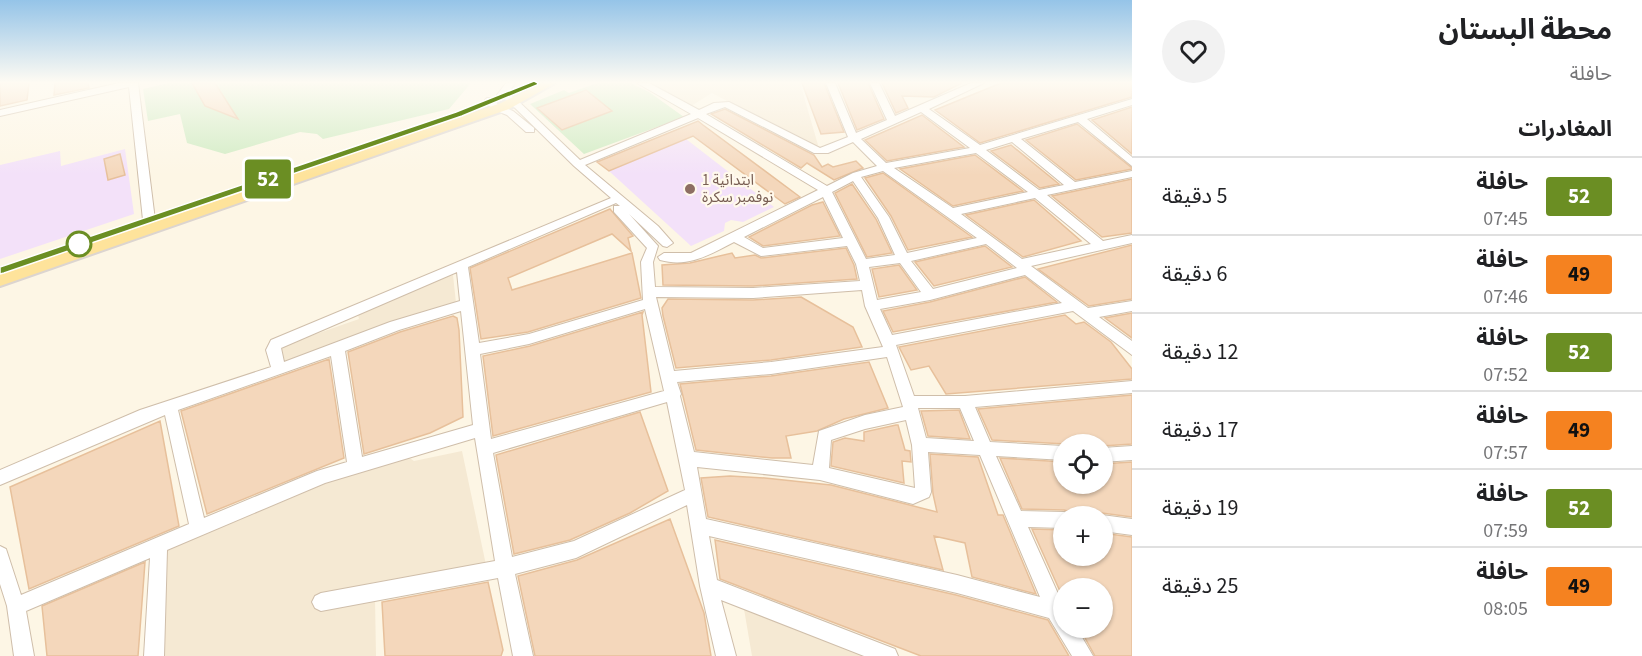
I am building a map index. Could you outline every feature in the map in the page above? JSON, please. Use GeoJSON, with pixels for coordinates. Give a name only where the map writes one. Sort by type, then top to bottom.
{"type":"FeatureCollection","features":[{"type":"Feature","properties":{"kind":"main road"},"geometry":{"type":"LineString","coordinates":[[0,270],[460,114]]}},
{"type":"Feature","properties":{"kind":"main road"},"geometry":{"type":"LineString","coordinates":[[0,280],[466,114]]}},
{"type":"Feature","properties":{"kind":"street"},"geometry":{"type":"LineString","coordinates":[[137,114],[149,220]]}},
{"type":"Feature","properties":{"kind":"street"},"geometry":{"type":"LineString","coordinates":[[511,114],[611,202],[661,251],[683,259],[699,255],[825,189],[855,176],[884,166],[979,149],[1091,114]]}},
{"type":"Feature","properties":{"kind":"street"},"geometry":{"type":"LineString","coordinates":[[516,114],[654,229],[661,251],[648,275],[649,298],[688,459],[701,526],[709,586],[726,656]]}},
{"type":"Feature","properties":{"kind":"street"},"geometry":{"type":"LineString","coordinates":[[578,164],[699,114],[825,189],[862,264],[872,306],[890,346],[910,407],[920,445],[923,490],[919,496],[820,473],[688,459]]}},
{"type":"Feature","properties":{"kind":"street"},"geometry":{"type":"LineString","coordinates":[[745,114],[820,151],[908,114]]}},
{"type":"Feature","properties":{"kind":"street"},"geometry":{"type":"LineString","coordinates":[[843,114],[853,137],[884,166],[951,212],[1132,349]]}},
{"type":"Feature","properties":{"kind":"street"},"geometry":{"type":"LineString","coordinates":[[889,114],[892,120]]}},
{"type":"Feature","properties":{"kind":"street"},"geometry":{"type":"LineString","coordinates":[[930,114],[1020,182],[1040,194],[1100,245]]}},
{"type":"Feature","properties":{"kind":"street"},"geometry":{"type":"LineString","coordinates":[[1079,117],[1132,163]]}},
{"type":"Feature","properties":{"kind":"street"},"geometry":{"type":"LineString","coordinates":[[1013,138],[1073,186]]}},
{"type":"Feature","properties":{"kind":"street"},"geometry":{"type":"LineString","coordinates":[[951,212],[1132,174]]}},
{"type":"Feature","properties":{"kind":"street"},"geometry":{"type":"LineString","coordinates":[[855,176],[883,217],[903,258],[930,295]]}},
{"type":"Feature","properties":{"kind":"street"},"geometry":{"type":"LineString","coordinates":[[279,370],[273,350],[276,344],[611,202]]}},
{"type":"Feature","properties":{"kind":"street"},"geometry":{"type":"LineString","coordinates":[[734,237],[761,252],[850,241]]}},
{"type":"Feature","properties":{"kind":"street"},"geometry":{"type":"LineString","coordinates":[[872,306],[930,295],[1100,245],[1132,239]]}},
{"type":"Feature","properties":{"kind":"street"},"geometry":{"type":"LineString","coordinates":[[862,264],[903,258],[987,240]]}},
{"type":"Feature","properties":{"kind":"street"},"geometry":{"type":"LineString","coordinates":[[462,266],[482,429],[504,568],[523,656]]}},
{"type":"Feature","properties":{"kind":"street"},"geometry":{"type":"LineString","coordinates":[[473,350],[530,339],[649,298],[867,285]]}},
{"type":"Feature","properties":{"kind":"street"},"geometry":{"type":"LineString","coordinates":[[0,478],[170,406],[279,370],[395,326],[468,304]]}},
{"type":"Feature","properties":{"kind":"street"},"geometry":{"type":"LineString","coordinates":[[668,376],[771,368],[1078,310],[1132,306]]}},
{"type":"Feature","properties":{"kind":"street"},"geometry":{"type":"LineString","coordinates":[[338,347],[355,465]]}},
{"type":"Feature","properties":{"kind":"street"},"geometry":{"type":"LineString","coordinates":[[820,473],[824,436],[910,407],[1132,387]]}},
{"type":"Feature","properties":{"kind":"street"},"geometry":{"type":"LineString","coordinates":[[485,448],[674,394]]}},
{"type":"Feature","properties":{"kind":"street"},"geometry":{"type":"LineString","coordinates":[[965,402],[1053,602]]}},
{"type":"Feature","properties":{"kind":"street"},"geometry":{"type":"LineString","coordinates":[[170,406],[198,527]]}},
{"type":"Feature","properties":{"kind":"street"},"geometry":{"type":"LineString","coordinates":[[16,606],[198,527],[355,465],[482,429]]}},
{"type":"Feature","properties":{"kind":"street"},"geometry":{"type":"LineString","coordinates":[[920,445],[1053,453]]}},
{"type":"Feature","properties":{"kind":"street"},"geometry":{"type":"LineString","coordinates":[[1113,454],[1132,453]]}},
{"type":"Feature","properties":{"kind":"street"},"geometry":{"type":"LineString","coordinates":[[321,602],[504,568],[576,549],[693,494]]}},
{"type":"Feature","properties":{"kind":"street"},"geometry":{"type":"LineString","coordinates":[[1016,519],[1053,520]]}},
{"type":"Feature","properties":{"kind":"street"},"geometry":{"type":"LineString","coordinates":[[1113,524],[1132,527]]}},
{"type":"Feature","properties":{"kind":"street"},"geometry":{"type":"LineString","coordinates":[[701,526],[957,584],[1053,617]]}},
{"type":"Feature","properties":{"kind":"street"},"geometry":{"type":"LineString","coordinates":[[154,656],[159,545]]}},
{"type":"Feature","properties":{"kind":"street"},"geometry":{"type":"LineString","coordinates":[[0,555],[16,606],[24,656]]}},
{"type":"Feature","properties":{"kind":"street"},"geometry":{"type":"LineString","coordinates":[[709,586],[888,656]]}},
{"type":"Feature","properties":{"kind":"street"},"geometry":{"type":"LineString","coordinates":[[1072,638],[1083,656]]}},
{"type":"Feature","properties":{"kind":"shaded area"},"geometry":{"type":"Polygon","coordinates":[[[751,114],[809,114],[818,145],[815,148],[751,114]]]}},
{"type":"Feature","properties":{"kind":"shaded area","name":"ابتدائية 1 نوفمبر سكرة"},"geometry":{"type":"Polygon","coordinates":[[[686,139],[774,207],[743,222],[731,220],[725,223],[724,231],[691,246],[609,171],[686,139]]]}},
{"type":"Feature","properties":{"kind":"shaded area"},"geometry":{"type":"Polygon","coordinates":[[[125,149],[134,214],[0,259],[0,165],[60,151],[61,166],[125,149]]]}},
{"type":"Feature","properties":{"kind":"shaded area"},"geometry":{"type":"Polygon","coordinates":[[[453,275],[456,303],[280,366],[276,348],[359,319],[358,315],[418,286],[453,275]]]}},
{"type":"Feature","properties":{"kind":"shaded area"},"geometry":{"type":"Polygon","coordinates":[[[462,451],[486,565],[376,582],[321,594],[375,599],[376,656],[159,656],[166,548],[193,536],[194,539],[367,466],[405,455],[414,461],[462,451]]]}},
{"type":"Feature","properties":{"kind":"shaded area"},"geometry":{"type":"Polygon","coordinates":[[[744,609],[870,656],[752,656],[744,609]]]}},
{"type":"Feature","properties":{"kind":"green space"},"geometry":{"type":"Polygon","coordinates":[[[147,114],[430,114],[323,139],[317,134],[300,132],[225,154],[187,143],[180,114],[148,121],[147,114]]]}},
{"type":"Feature","properties":{"kind":"green space"},"geometry":{"type":"Polygon","coordinates":[[[540,114],[679,114],[684,117],[584,154],[540,114]]]}},
{"type":"Feature","properties":{"kind":"building"},"geometry":{"type":"Polygon","coordinates":[[[224,114],[235,114],[238,119],[224,114]]]}},
{"type":"Feature","properties":{"kind":"building"},"geometry":{"type":"Polygon","coordinates":[[[543,114],[605,114],[562,130],[543,114]]]}},
{"type":"Feature","properties":{"kind":"building"},"geometry":{"type":"Polygon","coordinates":[[[711,114],[734,114],[814,155],[822,167],[828,164],[833,167],[856,161],[863,168],[834,180],[807,163],[801,168],[711,114]]]}},
{"type":"Feature","properties":{"kind":"building"},"geometry":{"type":"Polygon","coordinates":[[[813,114],[836,114],[844,132],[821,134],[813,114]]]}},
{"type":"Feature","properties":{"kind":"building"},"geometry":{"type":"Polygon","coordinates":[[[850,114],[882,114],[884,119],[857,130],[850,114]]]}},
{"type":"Feature","properties":{"kind":"building"},"geometry":{"type":"Polygon","coordinates":[[[940,114],[1077,114],[980,143],[940,114]]]}},
{"type":"Feature","properties":{"kind":"building"},"geometry":{"type":"Polygon","coordinates":[[[1112,114],[1132,114],[1132,154],[1092,120],[1112,114]]]}},
{"type":"Feature","properties":{"kind":"building"},"geometry":{"type":"Polygon","coordinates":[[[922,115],[964,147],[887,161],[865,140],[922,115]]]}},
{"type":"Feature","properties":{"kind":"building"},"geometry":{"type":"Polygon","coordinates":[[[698,121],[800,197],[785,204],[693,136],[609,171],[597,162],[698,121]]]}},
{"type":"Feature","properties":{"kind":"building"},"geometry":{"type":"Polygon","coordinates":[[[1077,124],[1132,169],[1076,180],[1026,140],[1077,124]]]}},
{"type":"Feature","properties":{"kind":"building"},"geometry":{"type":"Polygon","coordinates":[[[1011,145],[1059,184],[1040,188],[991,151],[1011,145]]]}},
{"type":"Feature","properties":{"kind":"building"},"geometry":{"type":"Polygon","coordinates":[[[120,154],[125,175],[108,180],[104,159],[120,154]]]}},
{"type":"Feature","properties":{"kind":"building"},"geometry":{"type":"Polygon","coordinates":[[[975,155],[1023,191],[953,206],[900,169],[975,155]]]}},
{"type":"Feature","properties":{"kind":"building"},"geometry":{"type":"Polygon","coordinates":[[[883,173],[972,237],[908,250],[891,216],[865,178],[883,173]]]}},
{"type":"Feature","properties":{"kind":"building"},"geometry":{"type":"Polygon","coordinates":[[[1132,179],[1132,233],[1102,237],[1052,196],[1132,179]]]}},
{"type":"Feature","properties":{"kind":"building"},"geometry":{"type":"Polygon","coordinates":[[[852,184],[876,219],[892,253],[867,257],[835,193],[852,184]]]}},
{"type":"Feature","properties":{"kind":"building"},"geometry":{"type":"Polygon","coordinates":[[[1034,200],[1081,241],[1023,257],[966,215],[1034,200]]]}},
{"type":"Feature","properties":{"kind":"building"},"geometry":{"type":"Polygon","coordinates":[[[823,202],[840,236],[763,246],[749,237],[812,205],[823,202]]]}},
{"type":"Feature","properties":{"kind":"building"},"geometry":{"type":"Polygon","coordinates":[[[610,209],[633,236],[628,238],[631,251],[612,234],[508,278],[512,290],[632,253],[641,298],[528,332],[481,339],[470,268],[610,209]]]}},
{"type":"Feature","properties":{"kind":"building"},"geometry":{"type":"Polygon","coordinates":[[[1132,245],[1132,299],[1089,306],[1038,269],[1132,245]]]}},
{"type":"Feature","properties":{"kind":"building"},"geometry":{"type":"Polygon","coordinates":[[[985,246],[1012,267],[934,286],[915,262],[985,246]]]}},
{"type":"Feature","properties":{"kind":"building"},"geometry":{"type":"Polygon","coordinates":[[[846,248],[854,265],[857,279],[753,286],[663,285],[662,265],[690,263],[732,253],[735,258],[755,255],[761,258],[846,248]]]}},
{"type":"Feature","properties":{"kind":"building"},"geometry":{"type":"Polygon","coordinates":[[[899,265],[917,290],[879,297],[872,269],[899,265]]]}},
{"type":"Feature","properties":{"kind":"building"},"geometry":{"type":"Polygon","coordinates":[[[1025,277],[1057,302],[893,332],[883,311],[930,302],[1025,277]]]}},
{"type":"Feature","properties":{"kind":"building"},"geometry":{"type":"Polygon","coordinates":[[[801,297],[853,327],[862,347],[771,360],[676,368],[662,308],[668,299],[753,300],[801,297]]]}},
{"type":"Feature","properties":{"kind":"building"},"geometry":{"type":"Polygon","coordinates":[[[643,312],[651,392],[493,436],[483,356],[530,346],[643,312]]]}},
{"type":"Feature","properties":{"kind":"building"},"geometry":{"type":"Polygon","coordinates":[[[1132,313],[1132,338],[1105,318],[1132,313]]]}},
{"type":"Feature","properties":{"kind":"building"},"geometry":{"type":"Polygon","coordinates":[[[1065,315],[1076,324],[1084,322],[1111,342],[1132,369],[1132,379],[946,394],[929,366],[911,370],[899,347],[1065,315]]]}},
{"type":"Feature","properties":{"kind":"building"},"geometry":{"type":"Polygon","coordinates":[[[453,316],[457,318],[459,330],[463,417],[430,433],[364,454],[348,352],[400,332],[453,316]]]}},
{"type":"Feature","properties":{"kind":"building"},"geometry":{"type":"Polygon","coordinates":[[[329,359],[344,458],[207,514],[181,411],[329,359]]]}},
{"type":"Feature","properties":{"kind":"building"},"geometry":{"type":"Polygon","coordinates":[[[869,362],[888,408],[844,419],[817,431],[786,436],[791,458],[696,450],[680,384],[771,376],[869,362]]]}},
{"type":"Feature","properties":{"kind":"building"},"geometry":{"type":"Polygon","coordinates":[[[1132,395],[1132,444],[1113,445],[1113,434],[1053,434],[1053,443],[992,440],[978,409],[1132,395]]]}},
{"type":"Feature","properties":{"kind":"building"},"geometry":{"type":"Polygon","coordinates":[[[959,410],[970,439],[928,436],[921,411],[959,410]]]}},
{"type":"Feature","properties":{"kind":"building"},"geometry":{"type":"Polygon","coordinates":[[[640,412],[668,491],[630,513],[570,540],[514,554],[496,455],[640,412]]]}},
{"type":"Feature","properties":{"kind":"building"},"geometry":{"type":"Polygon","coordinates":[[[160,421],[179,526],[29,589],[10,487],[160,421]]]}},
{"type":"Feature","properties":{"kind":"building"},"geometry":{"type":"Polygon","coordinates":[[[898,425],[905,450],[910,451],[911,462],[902,461],[904,483],[831,466],[833,442],[845,438],[864,441],[864,432],[898,425]]]}},
{"type":"Feature","properties":{"kind":"building"},"geometry":{"type":"Polygon","coordinates":[[[930,454],[978,457],[998,515],[1003,515],[1036,594],[972,577],[965,543],[934,536],[943,570],[708,517],[701,478],[730,476],[831,485],[937,512],[933,494],[930,454]]]}},
{"type":"Feature","properties":{"kind":"building"},"geometry":{"type":"Polygon","coordinates":[[[1000,458],[1053,461],[1053,494],[1113,494],[1113,463],[1132,462],[1132,517],[1113,514],[1113,506],[1053,506],[1053,510],[1022,509],[1000,458]]]}},
{"type":"Feature","properties":{"kind":"building"},"geometry":{"type":"Polygon","coordinates":[[[670,519],[704,613],[711,656],[535,656],[518,576],[577,560],[670,519]]]}},
{"type":"Feature","properties":{"kind":"building"},"geometry":{"type":"Polygon","coordinates":[[[1032,529],[1053,530],[1053,566],[1113,566],[1113,534],[1132,537],[1132,656],[1095,656],[1085,638],[1113,638],[1113,578],[1054,578],[1032,529]]]}},
{"type":"Feature","properties":{"kind":"building"},"geometry":{"type":"Polygon","coordinates":[[[715,540],[956,595],[1048,620],[1053,629],[1053,638],[1058,638],[1069,656],[921,656],[720,579],[715,540]]]}},
{"type":"Feature","properties":{"kind":"building"},"geometry":{"type":"Polygon","coordinates":[[[145,562],[138,656],[47,656],[42,606],[145,562]]]}},
{"type":"Feature","properties":{"kind":"building"},"geometry":{"type":"Polygon","coordinates":[[[488,582],[503,650],[501,656],[385,656],[382,602],[488,582]]]}},
{"type":"Feature","properties":{"kind":"bus line","name":"52"},"geometry":{"type":"LineString","coordinates":[[0,270],[460,114]]}},
{"type":"Feature","properties":{"kind":"place","name":"ابتدائية 1 نوفمبر سكرة"},"geometry":{"type":"Point","coordinates":[690,189]}}]}
